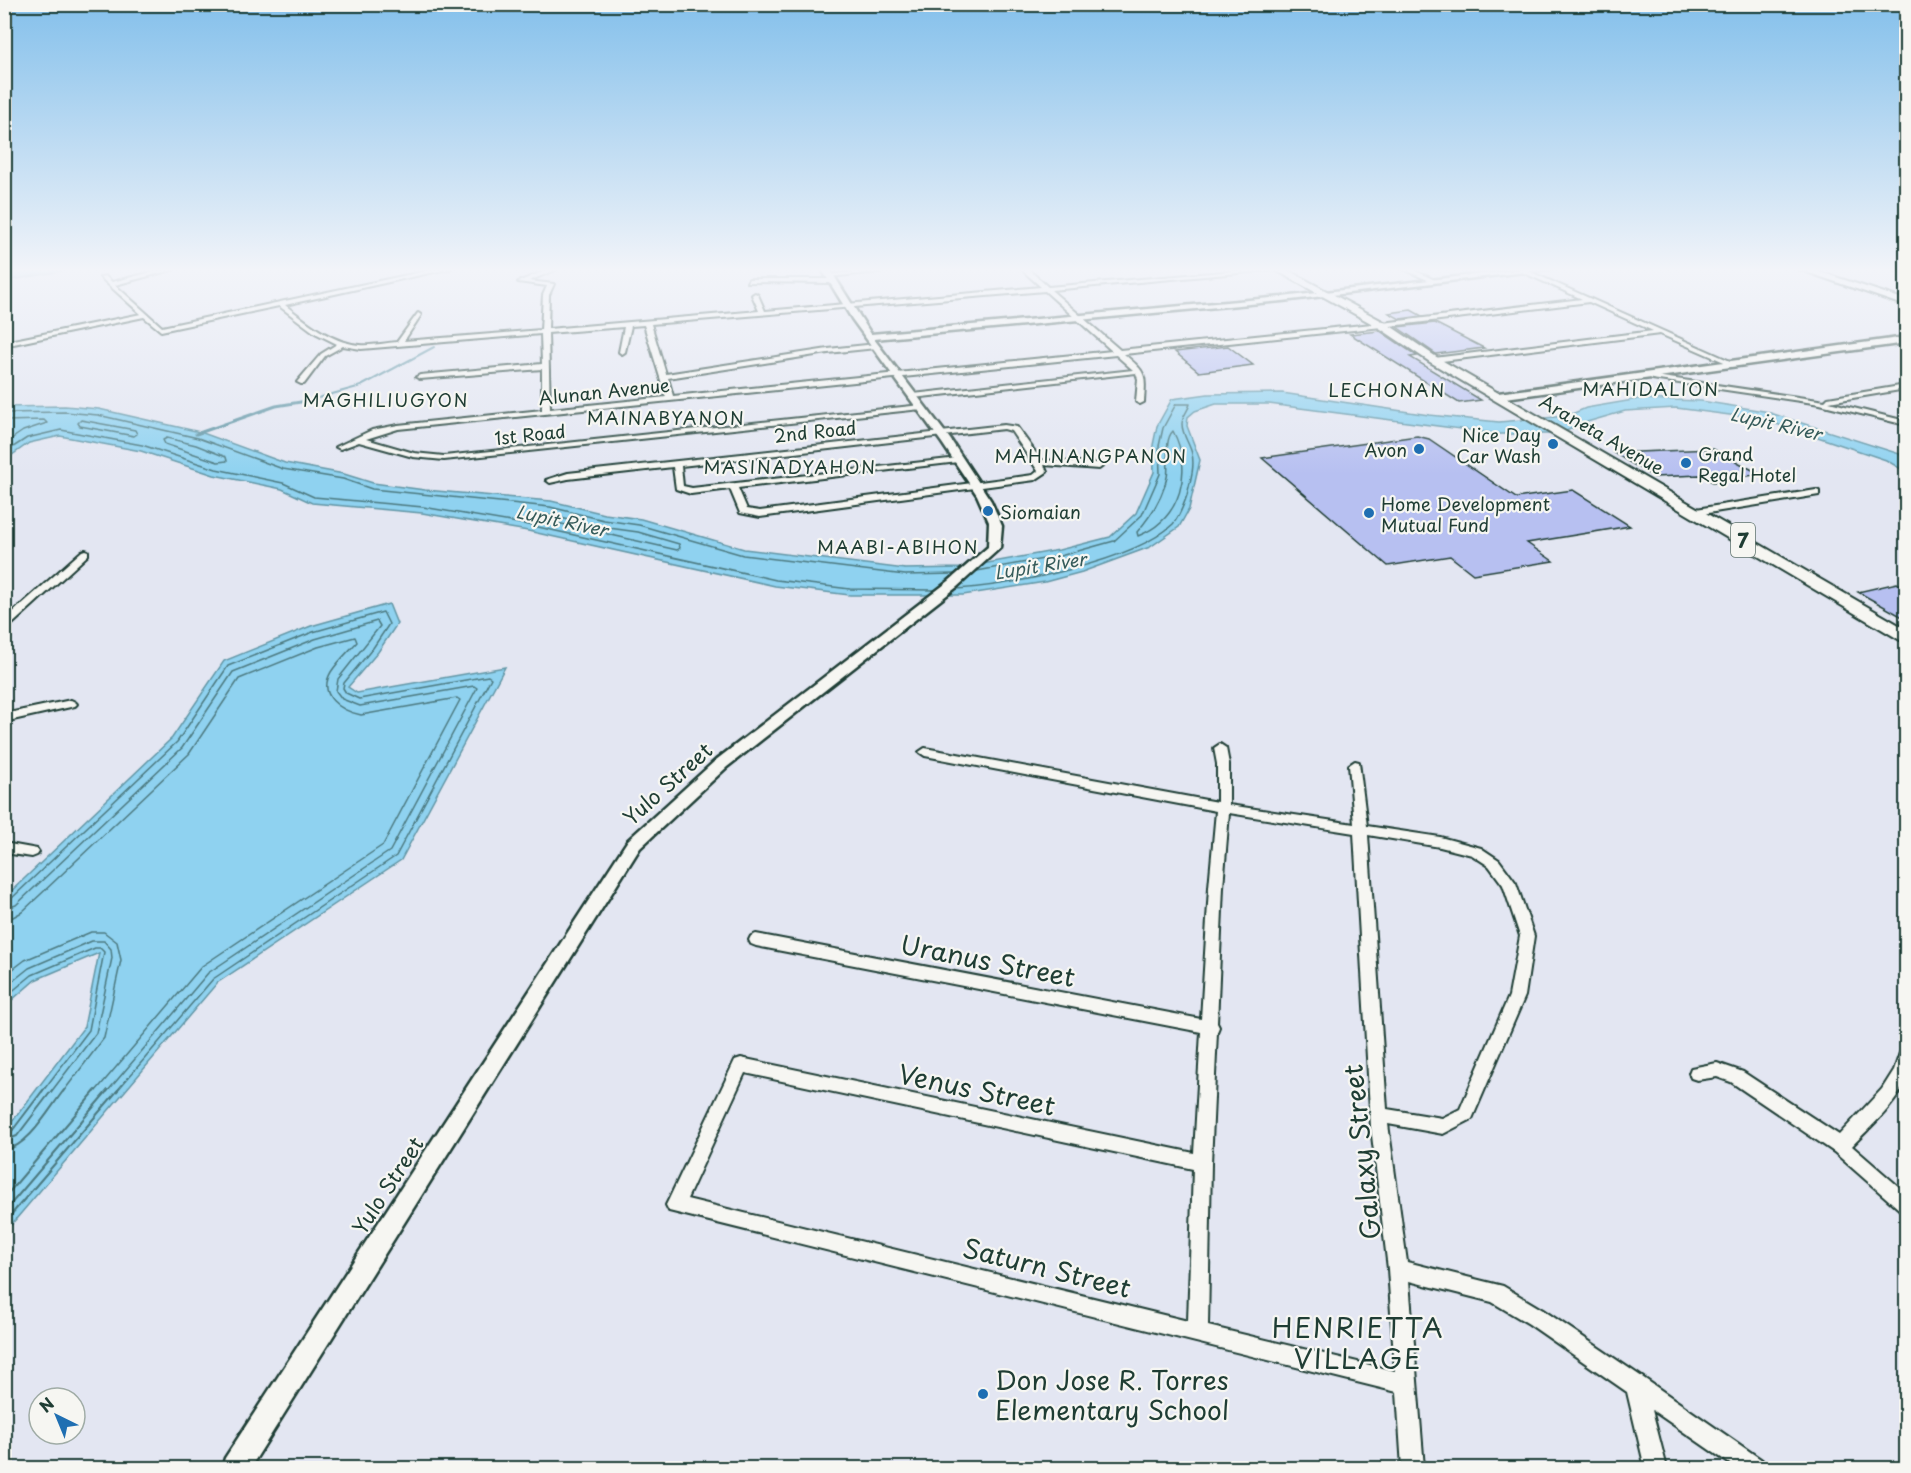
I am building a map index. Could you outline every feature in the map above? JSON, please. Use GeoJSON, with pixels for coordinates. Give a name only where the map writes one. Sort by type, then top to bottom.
{"type":"FeatureCollection","features":[{"type":"Feature","properties":{"kind":"main road","name":"Araneta Avenue"},"geometry":{"type":"LineString","coordinates":[[1398,337],[1434,360],[1906,636]]}},
{"type":"Feature","properties":{"kind":"street"},"geometry":{"type":"LineString","coordinates":[[4,344],[39,337]]}},
{"type":"Feature","properties":{"kind":"street"},"geometry":{"type":"LineString","coordinates":[[322,337],[340,345],[361,347],[489,337]]}},
{"type":"Feature","properties":{"kind":"street"},"geometry":{"type":"LineString","coordinates":[[399,344],[404,337]]}},
{"type":"Feature","properties":{"kind":"street"},"geometry":{"type":"LineString","coordinates":[[545,337],[546,412]]}},
{"type":"Feature","properties":{"kind":"street"},"geometry":{"type":"LineString","coordinates":[[622,352],[625,337]]}},
{"type":"Feature","properties":{"kind":"street"},"geometry":{"type":"LineString","coordinates":[[650,337],[665,376],[670,399]]}},
{"type":"Feature","properties":{"kind":"street","name":"Yulo Street"},"geometry":{"type":"LineString","coordinates":[[235,1468],[634,844],[676,802],[994,548],[997,528],[992,513],[942,434],[869,337]]}},
{"type":"Feature","properties":{"kind":"street"},"geometry":{"type":"LineString","coordinates":[[1101,337],[1139,371],[1142,379],[1140,402]]}},
{"type":"Feature","properties":{"kind":"street","name":"Alunan Avenue"},"geometry":{"type":"LineString","coordinates":[[340,447],[390,428],[1273,337]]}},
{"type":"Feature","properties":{"kind":"street"},"geometry":{"type":"LineString","coordinates":[[1434,360],[1622,337]]}},
{"type":"Feature","properties":{"kind":"street"},"geometry":{"type":"LineString","coordinates":[[1671,337],[1733,364]]}},
{"type":"Feature","properties":{"kind":"street"},"geometry":{"type":"LineString","coordinates":[[1498,396],[1652,377],[1906,340]]}},
{"type":"Feature","properties":{"kind":"street"},"geometry":{"type":"LineString","coordinates":[[301,382],[323,355],[340,345]]}},
{"type":"Feature","properties":{"kind":"street"},"geometry":{"type":"LineString","coordinates":[[665,376],[828,351],[876,346]]}},
{"type":"Feature","properties":{"kind":"street"},"geometry":{"type":"LineString","coordinates":[[712,360],[724,367]]}},
{"type":"Feature","properties":{"kind":"street"},"geometry":{"type":"LineString","coordinates":[[420,377],[546,366]]}},
{"type":"Feature","properties":{"kind":"street"},"geometry":{"type":"LineString","coordinates":[[913,396],[1139,371]]}},
{"type":"Feature","properties":{"kind":"street"},"geometry":{"type":"LineString","coordinates":[[1652,377],[1820,402],[1906,423]]}},
{"type":"Feature","properties":{"kind":"street"},"geometry":{"type":"LineString","coordinates":[[1820,402],[1906,387]]}},
{"type":"Feature","properties":{"kind":"street","name":"1st Road"},"geometry":{"type":"LineString","coordinates":[[358,439],[413,455],[444,458],[921,407]]}},
{"type":"Feature","properties":{"kind":"street","name":"2nd Road"},"geometry":{"type":"LineString","coordinates":[[550,480],[1010,427],[1014,429],[1038,462]]}},
{"type":"Feature","properties":{"kind":"street"},"geometry":{"type":"LineString","coordinates":[[677,464],[679,487],[682,490],[691,491],[958,460]]}},
{"type":"Feature","properties":{"kind":"street"},"geometry":{"type":"LineString","coordinates":[[732,487],[743,511],[754,514],[976,486],[1040,475],[1043,472],[1038,462]]}},
{"type":"Feature","properties":{"kind":"street"},"geometry":{"type":"LineString","coordinates":[[1038,462],[1099,466]]}},
{"type":"Feature","properties":{"kind":"street"},"geometry":{"type":"LineString","coordinates":[[1696,512],[1816,493]]}},
{"type":"Feature","properties":{"kind":"street"},"geometry":{"type":"LineString","coordinates":[[4,626],[85,552]]}},
{"type":"Feature","properties":{"kind":"street"},"geometry":{"type":"LineString","coordinates":[[4,718],[71,704]]}},
{"type":"Feature","properties":{"kind":"street"},"geometry":{"type":"LineString","coordinates":[[1198,1332],[1202,1163],[1211,1027],[1216,887],[1223,808],[1224,764],[1220,748]]}},
{"type":"Feature","properties":{"kind":"street"},"geometry":{"type":"LineString","coordinates":[[925,752],[1223,808],[1440,842],[1476,851],[1494,863],[1509,883],[1527,936],[1517,996],[1466,1114],[1443,1126],[1380,1115]]}},
{"type":"Feature","properties":{"kind":"street","name":"Galaxy Street"},"geometry":{"type":"LineString","coordinates":[[1355,765],[1380,1115],[1398,1269],[1413,1468]]}},
{"type":"Feature","properties":{"kind":"street"},"geometry":{"type":"LineString","coordinates":[[4,848],[32,852]]}},
{"type":"Feature","properties":{"kind":"street","name":"Uranus Street"},"geometry":{"type":"LineString","coordinates":[[756,940],[1211,1027]]}},
{"type":"Feature","properties":{"kind":"street"},"geometry":{"type":"LineString","coordinates":[[1840,1146],[1887,1097],[1904,1068],[1906,1058]]}},
{"type":"Feature","properties":{"kind":"street","name":"Venus Street"},"geometry":{"type":"LineString","coordinates":[[675,1205],[741,1065],[1202,1163]]}},
{"type":"Feature","properties":{"kind":"street"},"geometry":{"type":"LineString","coordinates":[[1697,1072],[1717,1070],[1737,1077],[1840,1146],[1906,1204]]}},
{"type":"Feature","properties":{"kind":"street","name":"Saturn Street"},"geometry":{"type":"LineString","coordinates":[[675,1205],[1406,1384]]}},
{"type":"Feature","properties":{"kind":"street"},"geometry":{"type":"LineString","coordinates":[[1398,1269],[1496,1293],[1536,1317],[1635,1384],[1754,1468]]}},
{"type":"Feature","properties":{"kind":"street"},"geometry":{"type":"LineString","coordinates":[[1635,1384],[1656,1468]]}},
{"type":"Feature","properties":{"kind":"water","name":"Lupit River"},"geometry":{"type":"Polygon","coordinates":[[[1282,393],[1429,415],[1499,422],[1567,416],[1586,408],[1639,399],[1701,401],[1764,411],[1906,456],[1906,472],[1886,460],[1791,428],[1753,418],[1676,408],[1625,411],[1587,422],[1559,434],[1499,434],[1269,404],[1216,404],[1195,411],[1188,417],[1187,426],[1200,460],[1189,509],[1179,527],[1150,547],[1082,572],[1045,582],[963,595],[850,595],[775,586],[528,531],[422,513],[312,503],[282,489],[214,475],[141,451],[60,436],[29,443],[5,460],[5,407],[65,406],[99,409],[200,432],[285,463],[344,474],[373,483],[551,501],[605,514],[641,519],[744,549],[905,569],[960,568],[1059,550],[1110,537],[1136,513],[1154,472],[1153,445],[1157,426],[1172,399],[1208,394],[1282,393]]]}},
{"type":"Feature","properties":{"kind":"water"},"geometry":{"type":"Polygon","coordinates":[[[389,604],[397,624],[378,652],[348,687],[357,693],[505,667],[401,860],[217,983],[5,1232],[5,1131],[84,1027],[99,953],[35,980],[5,1006],[5,897],[172,738],[224,661],[311,626],[389,604]]]}},
{"type":"Feature","properties":{"kind":"building"},"geometry":{"type":"Polygon","coordinates":[[[1354,337],[1388,337],[1417,356],[1410,357],[1481,400],[1459,403],[1354,337]]]}},
{"type":"Feature","properties":{"kind":"building"},"geometry":{"type":"Polygon","coordinates":[[[1411,337],[1462,337],[1484,348],[1436,354],[1411,337]]]}},
{"type":"Feature","properties":{"kind":"building"},"geometry":{"type":"Polygon","coordinates":[[[1228,346],[1253,365],[1199,372],[1175,352],[1228,346]]]}},
{"type":"Feature","properties":{"kind":"building"},"geometry":{"type":"Polygon","coordinates":[[[1417,436],[1429,439],[1516,498],[1573,490],[1630,526],[1527,543],[1553,561],[1473,574],[1450,556],[1388,566],[1262,458],[1417,436]]]}},
{"type":"Feature","properties":{"kind":"building","name":"Grand Regal Hotel"},"geometry":{"type":"Polygon","coordinates":[[[1713,449],[1760,474],[1713,482],[1700,475],[1654,477],[1614,453],[1713,449]]]}},
{"type":"Feature","properties":{"kind":"building"},"geometry":{"type":"Polygon","coordinates":[[[1897,583],[1906,588],[1906,619],[1858,592],[1897,583]]]}},
{"type":"Feature","properties":{"kind":"waterway"},"geometry":{"type":"LineString","coordinates":[[307,401],[361,386],[434,347]]}},
{"type":"Feature","properties":{"kind":"waterway"},"geometry":{"type":"LineString","coordinates":[[307,401],[313,400]]}},
{"type":"Feature","properties":{"kind":"waterway"},"geometry":{"type":"LineString","coordinates":[[196,434],[276,406],[307,401]]}},
{"type":"Feature","properties":{"kind":"place","name":"Nice Day Car Wash"},"geometry":{"type":"Point","coordinates":[1553,444]}},
{"type":"Feature","properties":{"kind":"place","name":"Avon"},"geometry":{"type":"Point","coordinates":[1419,449]}},
{"type":"Feature","properties":{"kind":"place","name":"Grand Regal Hotel"},"geometry":{"type":"Point","coordinates":[1686,463]}},
{"type":"Feature","properties":{"kind":"place","name":"Siomaian"},"geometry":{"type":"Point","coordinates":[988,511]}},
{"type":"Feature","properties":{"kind":"place","name":"Home Development Mutual Fund"},"geometry":{"type":"Point","coordinates":[1369,513]}},
{"type":"Feature","properties":{"kind":"place","name":"Don Jose R. Torres Elementary School"},"geometry":{"type":"Point","coordinates":[983,1394]}},
{"type":"Feature","properties":{"kind":"district","name":"MAHIDALION"},"geometry":{"type":"Point","coordinates":[1651,388]}},
{"type":"Feature","properties":{"kind":"district","name":"LECHONAN"},"geometry":{"type":"Point","coordinates":[1387,389]}},
{"type":"Feature","properties":{"kind":"district","name":"MAGHILIUGYON"},"geometry":{"type":"Point","coordinates":[386,399]}},
{"type":"Feature","properties":{"kind":"district","name":"MAINABYANON"},"geometry":{"type":"Point","coordinates":[666,417]}},
{"type":"Feature","properties":{"kind":"district","name":"MAHINANGPANON"},"geometry":{"type":"Point","coordinates":[1091,455]}},
{"type":"Feature","properties":{"kind":"district","name":"MASINADYAHON"},"geometry":{"type":"Point","coordinates":[790,466]}},
{"type":"Feature","properties":{"kind":"district","name":"MAABI-ABIHON"},"geometry":{"type":"Point","coordinates":[898,546]}},
{"type":"Feature","properties":{"kind":"district","name":"HENRIETTA VILLAGE"},"geometry":{"type":"Point","coordinates":[1358,1342]}}]}
